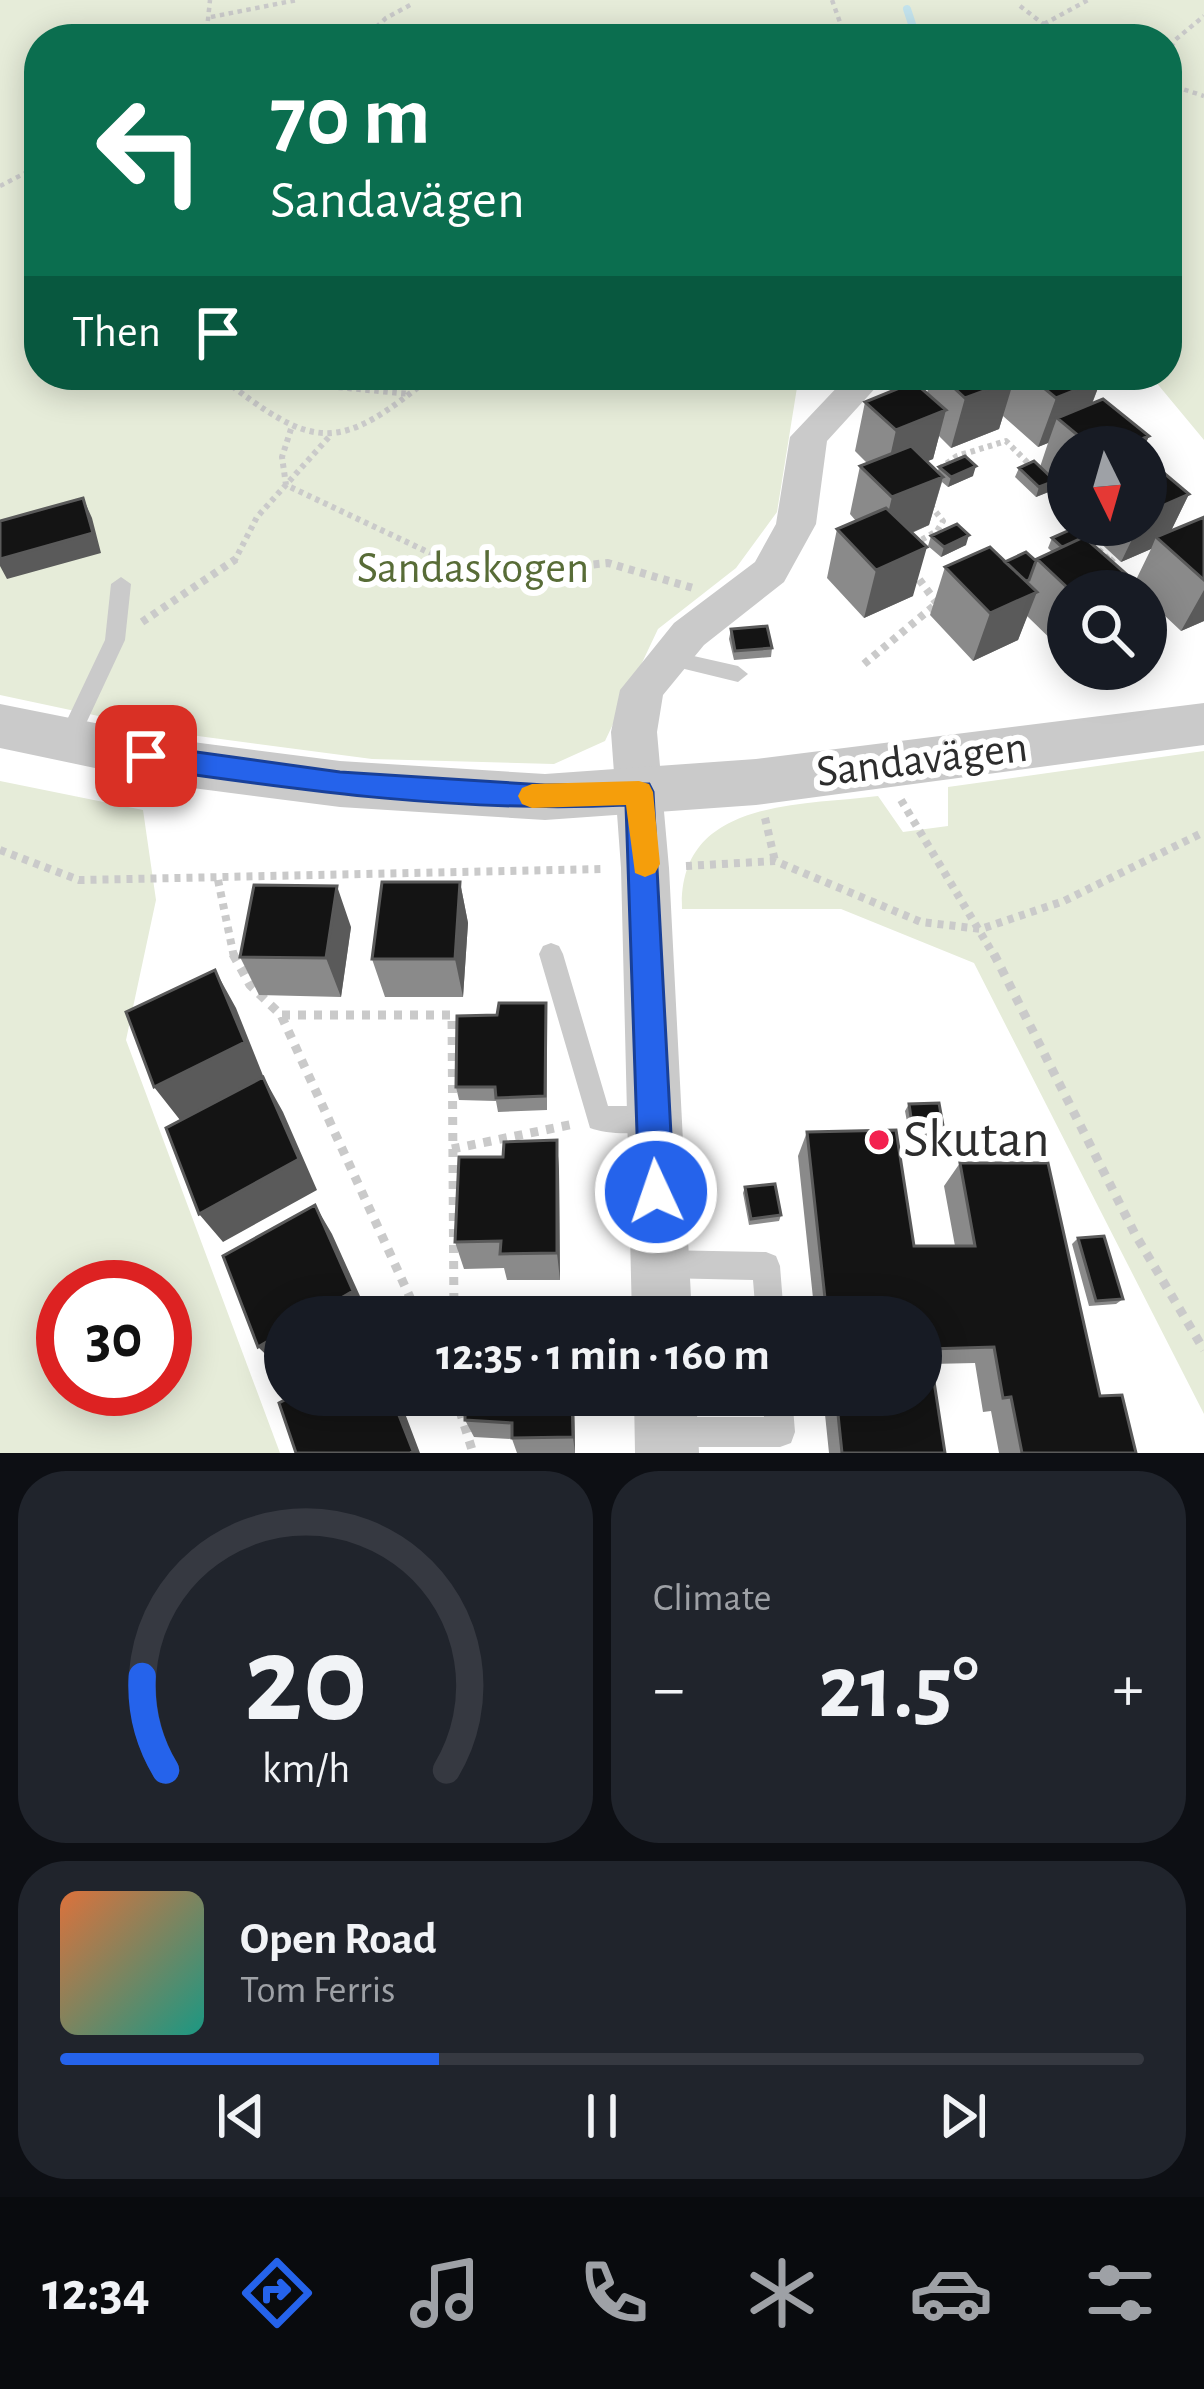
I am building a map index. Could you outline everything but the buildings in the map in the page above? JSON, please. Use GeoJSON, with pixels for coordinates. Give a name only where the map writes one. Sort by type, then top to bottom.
{"type":"FeatureCollection","features":[{"type":"Feature","properties":{"kind":"street"},"geometry":{"type":"LineString","coordinates":[[661,1296],[645,868],[634,731],[642,690],[667,658],[770,572],[796,524],[809,437],[848,390]]}},
{"type":"Feature","properties":{"kind":"street","name":"Sandavägen"},"geometry":{"type":"LineString","coordinates":[[0,725],[185,764],[340,784],[545,797],[639,792],[1204,724]]}},
{"type":"Feature","properties":{"kind":"lane"},"geometry":{"type":"LineString","coordinates":[[68,741],[115,640],[121,584]]}},
{"type":"Feature","properties":{"kind":"lane"},"geometry":{"type":"LineString","coordinates":[[667,658],[738,674]]}},
{"type":"Feature","properties":{"kind":"lane"},"geometry":{"type":"LineString","coordinates":[[551,954],[599,1119],[653,1119]]}},
{"type":"Feature","properties":{"kind":"lane"},"geometry":{"type":"LineString","coordinates":[[660,1264],[766,1266],[768,1296]]}},
{"type":"Feature","properties":{"kind":"lane"},"geometry":{"type":"LineString","coordinates":[[666,1427],[780,1432],[779,1416]]}},
{"type":"Feature","properties":{"kind":"path"},"geometry":{"type":"LineString","coordinates":[[209,24],[210,0]]}},
{"type":"Feature","properties":{"kind":"path"},"geometry":{"type":"LineString","coordinates":[[211,17],[297,0]]}},
{"type":"Feature","properties":{"kind":"path"},"geometry":{"type":"LineString","coordinates":[[1020,6],[1044,24],[1088,0]]}},
{"type":"Feature","properties":{"kind":"path"},"geometry":{"type":"LineString","coordinates":[[379,24],[412,4]]}},
{"type":"Feature","properties":{"kind":"path"},"geometry":{"type":"LineString","coordinates":[[238,390],[291,429],[329,436],[371,427],[416,390]]}},
{"type":"Feature","properties":{"kind":"path"},"geometry":{"type":"LineString","coordinates":[[371,390],[412,394]]}},
{"type":"Feature","properties":{"kind":"path"},"geometry":{"type":"LineString","coordinates":[[286,485],[282,457],[291,429]]}},
{"type":"Feature","properties":{"kind":"path"},"geometry":{"type":"LineString","coordinates":[[115,640],[235,562],[257,517],[329,436]]}},
{"type":"Feature","properties":{"kind":"path"},"geometry":{"type":"LineString","coordinates":[[928,478],[943,461],[1006,441],[1047,481]]}},
{"type":"Feature","properties":{"kind":"path"},"geometry":{"type":"LineString","coordinates":[[286,485],[477,576],[608,563],[735,600]]}},
{"type":"Feature","properties":{"kind":"path"},"geometry":{"type":"LineString","coordinates":[[899,553],[937,531],[944,521],[922,496]]}},
{"type":"Feature","properties":{"kind":"path"},"geometry":{"type":"LineString","coordinates":[[1092,546],[1114,570],[1094,566]]}},
{"type":"Feature","properties":{"kind":"path"},"geometry":{"type":"LineString","coordinates":[[908,564],[936,602]]}},
{"type":"Feature","properties":{"kind":"path"},"geometry":{"type":"LineString","coordinates":[[863,664],[936,602],[951,596]]}},
{"type":"Feature","properties":{"kind":"path"},"geometry":{"type":"LineString","coordinates":[[895,787],[981,929],[1135,1234],[1204,1350]]}},
{"type":"Feature","properties":{"kind":"path"},"geometry":{"type":"LineString","coordinates":[[0,850],[79,880],[218,880],[775,861],[921,922],[981,929],[1064,901],[1204,832]]}},
{"type":"Feature","properties":{"kind":"path"},"geometry":{"type":"LineString","coordinates":[[218,880],[226,943],[250,990],[280,1016],[409,1296]]}},
{"type":"Feature","properties":{"kind":"path"},"geometry":{"type":"LineString","coordinates":[[280,1016],[452,1015],[454,1296]]}},
{"type":"Feature","properties":{"kind":"path"},"geometry":{"type":"LineString","coordinates":[[452,1149],[599,1119]]}},
{"type":"Feature","properties":{"kind":"path"},"geometry":{"type":"LineString","coordinates":[[462,1416],[473,1453]]}},
{"type":"Feature","properties":{"kind":"green space","name":"Sandaskogen"},"geometry":{"type":"Polygon","coordinates":[[[0,0],[1204,0],[1204,440],[1162,390],[1182,390],[1182,24],[24,24],[24,390],[797,390],[777,512],[736,568],[658,629],[605,741],[554,764],[372,759],[183,734],[0,695],[0,0]]]}},
{"type":"Feature","properties":{"kind":"green space"},"geometry":{"type":"Polygon","coordinates":[[[1204,751],[1204,1414],[974,963],[841,909],[682,909],[686,873],[700,846],[721,828],[749,815],[878,796],[903,832],[948,826],[948,787],[1204,751]]]}},
{"type":"Feature","properties":{"kind":"green space"},"geometry":{"type":"Polygon","coordinates":[[[0,781],[143,810],[156,900],[126,1040],[280,1453],[0,1453],[0,781]]]}},
{"type":"Feature","properties":{"kind":"waterway"},"geometry":{"type":"LineString","coordinates":[[907,9],[912,24]]}},
{"type":"Feature","properties":{"kind":"slow traffic"},"geometry":{"type":"LineString","coordinates":[[532,796],[639,792],[645,864]]}},
{"type":"Feature","properties":{"kind":"place","name":"Skutan"},"geometry":{"type":"Point","coordinates":[879,1140]}},
{"type":"Feature","properties":{"kind":"route"},"geometry":{"type":"LineString","coordinates":[[146,756],[340,784],[545,797],[639,792],[656,1192]]}}]}
